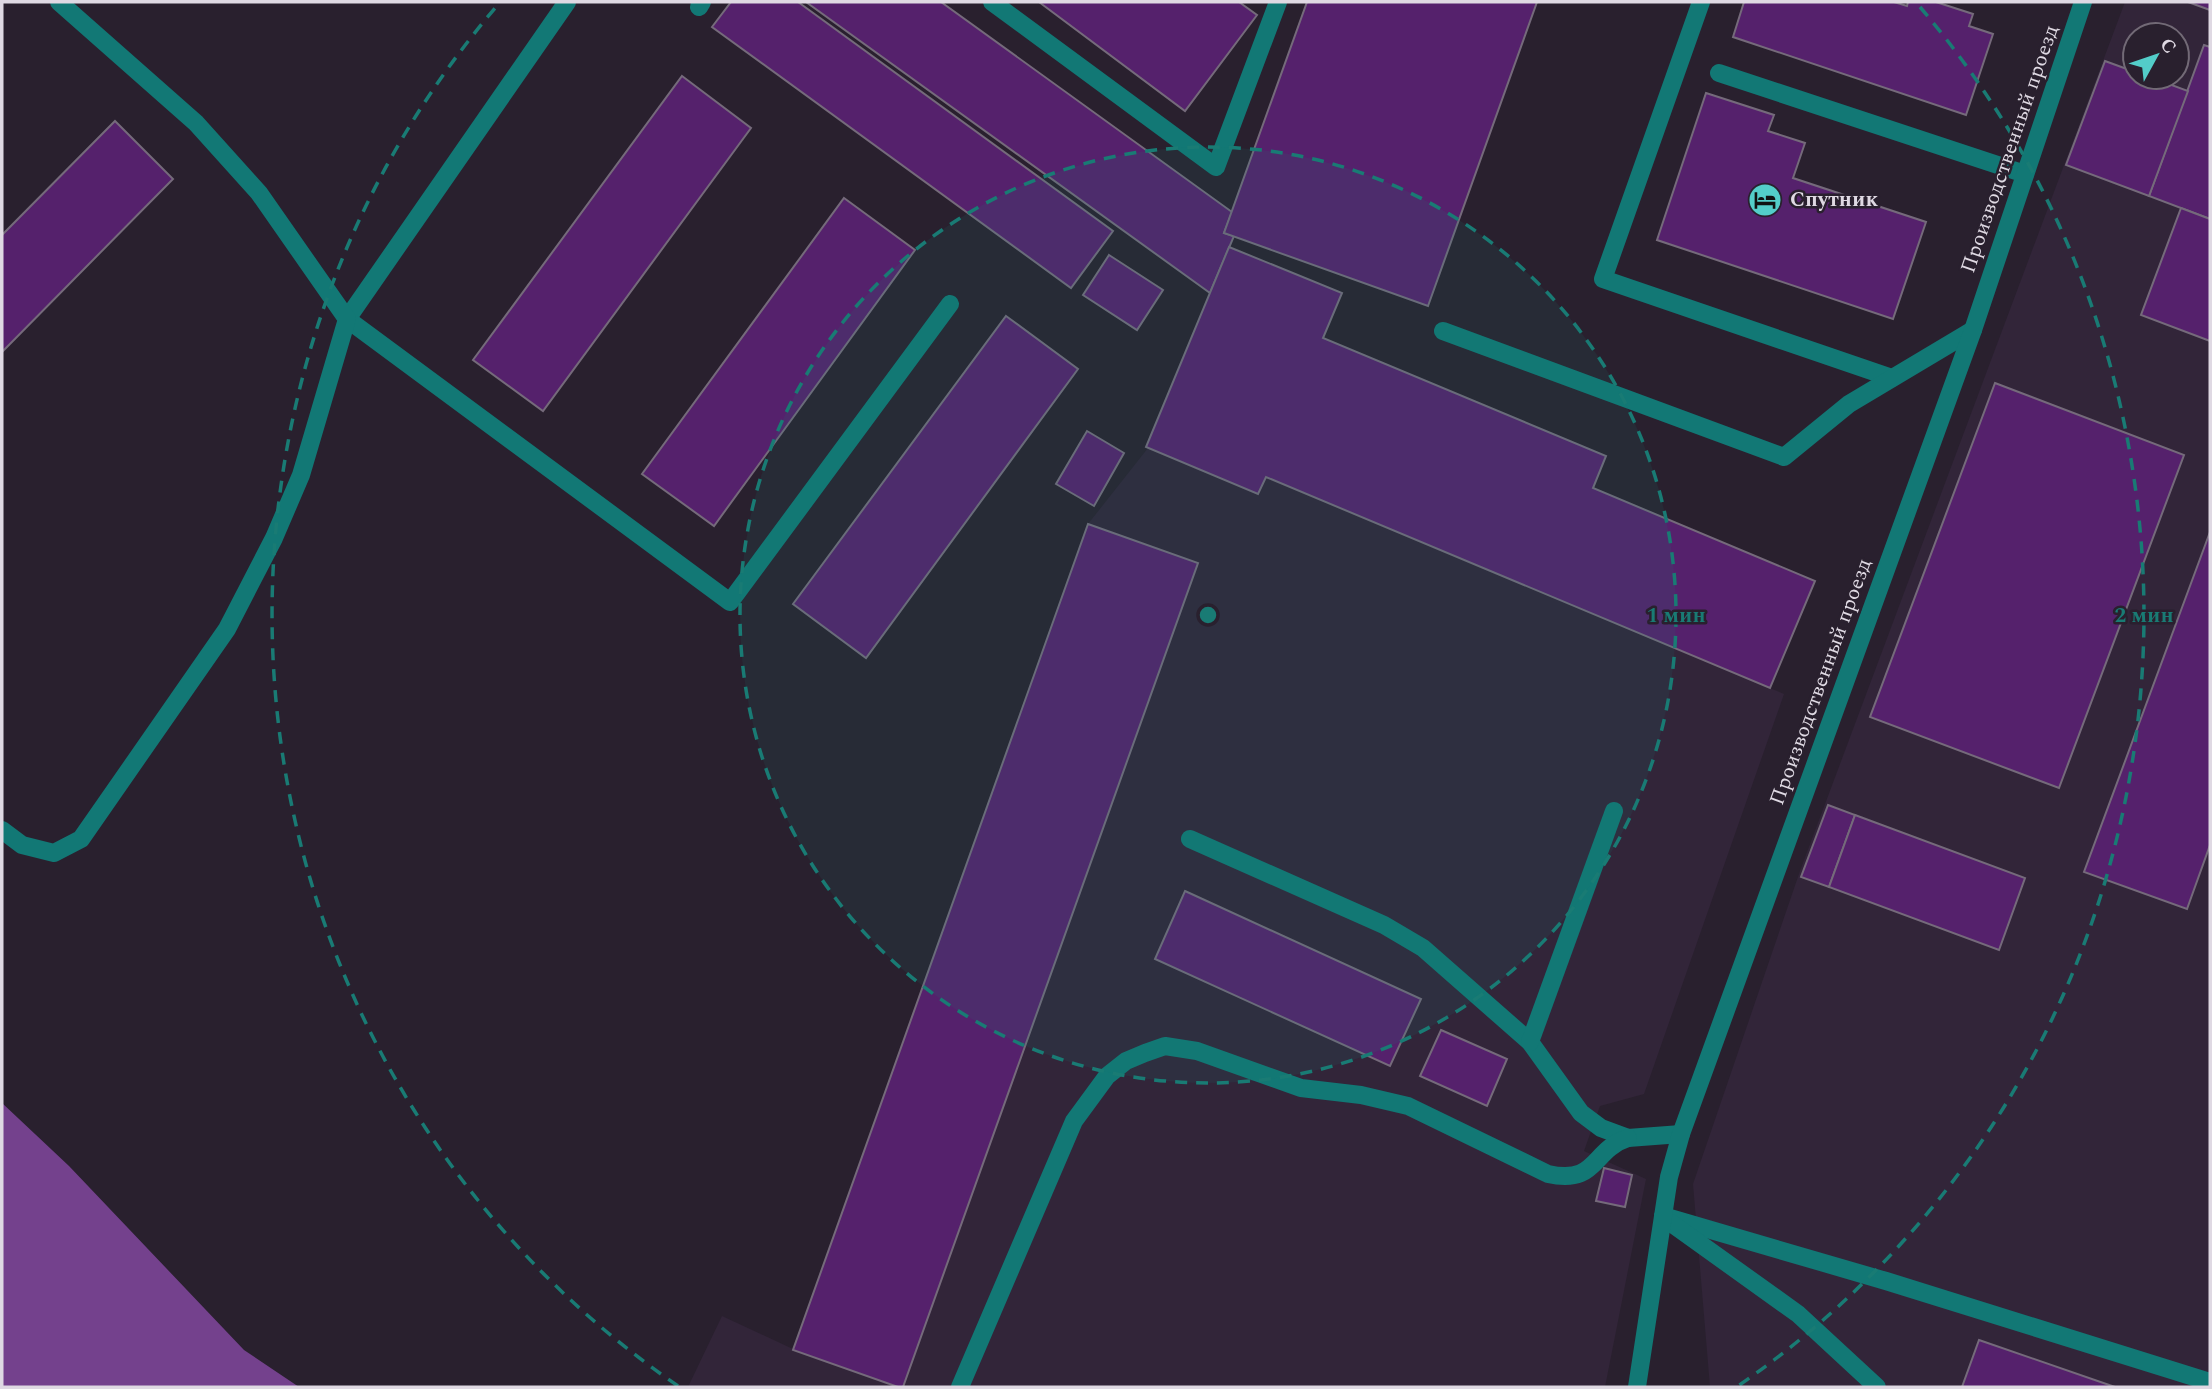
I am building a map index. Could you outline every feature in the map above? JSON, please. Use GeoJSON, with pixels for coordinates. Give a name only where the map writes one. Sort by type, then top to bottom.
{"type":"FeatureCollection","features":[{"type":"Feature","properties":{"kind":"street"},"geometry":{"type":"LineString","coordinates":[[59,2],[196,123],[259,192],[348,319],[730,602],[950,304]]}},
{"type":"Feature","properties":{"kind":"street"},"geometry":{"type":"LineString","coordinates":[[2,830],[22,845],[54,853],[81,839],[219,640],[274,538],[301,475],[348,319],[567,2]]}},
{"type":"Feature","properties":{"kind":"street"},"geometry":{"type":"LineString","coordinates":[[992,2],[1216,167],[1278,2]]}},
{"type":"Feature","properties":{"kind":"street"},"geometry":{"type":"LineString","coordinates":[[1701,2],[1603,279],[1892,378]]}},
{"type":"Feature","properties":{"kind":"street","name":"Производственный проезд"},"geometry":{"type":"LineString","coordinates":[[1637,1387],[1669,1177],[1681,1134],[1973,330],[2083,2]]}},
{"type":"Feature","properties":{"kind":"street"},"geometry":{"type":"LineString","coordinates":[[1719,74],[2025,174]]}},
{"type":"Feature","properties":{"kind":"street"},"geometry":{"type":"LineString","coordinates":[[1443,331],[1784,457],[1849,404],[1973,330]]}},
{"type":"Feature","properties":{"kind":"street"},"geometry":{"type":"LineString","coordinates":[[1530,1042],[1614,811]]}},
{"type":"Feature","properties":{"kind":"street"},"geometry":{"type":"LineString","coordinates":[[1190,839],[1384,925],[1423,948],[1530,1042],[1581,1113],[1601,1128],[1628,1138]]}},
{"type":"Feature","properties":{"kind":"street"},"geometry":{"type":"LineString","coordinates":[[960,1387],[1074,1121],[1107,1076],[1126,1061],[1145,1053],[1165,1046],[1197,1051],[1301,1087],[1361,1095],[1408,1106],[1548,1174],[1566,1178],[1589,1169],[1615,1143],[1628,1138],[1681,1134]]}},
{"type":"Feature","properties":{"kind":"street"},"geometry":{"type":"LineString","coordinates":[[1663,1216],[1812,1259],[2210,1382]]}},
{"type":"Feature","properties":{"kind":"street"},"geometry":{"type":"LineString","coordinates":[[1663,1216],[1798,1314],[1877,1387]]}},
{"type":"Feature","properties":{"kind":"shaded area"},"geometry":{"type":"Polygon","coordinates":[[[2125,2],[2188,2],[2210,10],[2210,1387],[1710,1387],[1693,1184],[1800,871],[2125,2]]]}},
{"type":"Feature","properties":{"kind":"shaded area"},"geometry":{"type":"Polygon","coordinates":[[[1148,448],[1258,494],[1266,477],[1784,694],[1644,1094],[1600,1106],[1584,1151],[1646,1179],[1605,1387],[688,1387],[722,1316],[793,1349],[1088,524],[1148,448]]]}},
{"type":"Feature","properties":{"kind":"shaded area"},"geometry":{"type":"Polygon","coordinates":[[[2,1103],[69,1166],[244,1350],[299,1387],[2,1387],[2,1103]]]}},
{"type":"Feature","properties":{"kind":"building"},"geometry":{"type":"Polygon","coordinates":[[[731,2],[798,2],[1113,231],[1071,288],[712,27],[731,2]]]}},
{"type":"Feature","properties":{"kind":"building"},"geometry":{"type":"Polygon","coordinates":[[[806,2],[941,2],[1232,212],[1224,233],[1234,236],[1210,293],[806,2]]]}},
{"type":"Feature","properties":{"kind":"building"},"geometry":{"type":"Polygon","coordinates":[[[1039,2],[1239,2],[1257,15],[1185,111],[1039,2]]]}},
{"type":"Feature","properties":{"kind":"building"},"geometry":{"type":"Polygon","coordinates":[[[1307,2],[1537,2],[1428,306],[1224,233],[1307,2]]]}},
{"type":"Feature","properties":{"kind":"building"},"geometry":{"type":"Polygon","coordinates":[[[1744,2],[1894,2],[1907,6],[1908,2],[1936,2],[1973,14],[1969,26],[1993,34],[1966,115],[1733,37],[1744,2]]]}},
{"type":"Feature","properties":{"kind":"building"},"geometry":{"type":"Polygon","coordinates":[[[2188,2],[2210,2],[2210,10],[2188,2]]]}},
{"type":"Feature","properties":{"kind":"building"},"geometry":{"type":"Polygon","coordinates":[[[2204,45],[2210,47],[2210,219],[2149,196],[2187,91],[2191,91],[2191,81],[2204,45]]]}},
{"type":"Feature","properties":{"kind":"building"},"geometry":{"type":"Polygon","coordinates":[[[2105,61],[2121,67],[2121,91],[2188,91],[2149,196],[2066,165],[2105,61]]]}},
{"type":"Feature","properties":{"kind":"building"},"geometry":{"type":"Polygon","coordinates":[[[682,76],[751,128],[543,411],[473,360],[682,76]]]}},
{"type":"Feature","properties":{"kind":"building","name":"Спутник"},"geometry":{"type":"Polygon","coordinates":[[[1706,93],[1774,115],[1768,131],[1805,143],[1793,178],[1926,222],[1893,319],[1657,240],[1706,93]]]}},
{"type":"Feature","properties":{"kind":"building"},"geometry":{"type":"Polygon","coordinates":[[[115,121],[173,179],[2,352],[2,235],[115,121]]]}},
{"type":"Feature","properties":{"kind":"building"},"geometry":{"type":"Polygon","coordinates":[[[844,198],[915,250],[714,526],[642,474],[844,198]]]}},
{"type":"Feature","properties":{"kind":"building"},"geometry":{"type":"Polygon","coordinates":[[[2181,208],[2210,219],[2210,341],[2141,315],[2181,208]]]}},
{"type":"Feature","properties":{"kind":"building"},"geometry":{"type":"Polygon","coordinates":[[[1229,247],[1342,293],[1323,338],[1606,456],[1593,488],[1815,581],[1770,688],[1266,477],[1258,494],[1146,447],[1229,247]]]}},
{"type":"Feature","properties":{"kind":"building"},"geometry":{"type":"Polygon","coordinates":[[[1109,255],[1163,290],[1137,330],[1083,295],[1109,255]]]}},
{"type":"Feature","properties":{"kind":"building"},"geometry":{"type":"Polygon","coordinates":[[[1006,316],[1078,369],[866,658],[793,604],[1006,316]]]}},
{"type":"Feature","properties":{"kind":"building"},"geometry":{"type":"Polygon","coordinates":[[[1995,383],[2184,455],[2059,788],[1870,717],[1995,383]]]}},
{"type":"Feature","properties":{"kind":"building"},"geometry":{"type":"Polygon","coordinates":[[[1087,431],[1124,453],[1094,506],[1056,484],[1087,431]]]}},
{"type":"Feature","properties":{"kind":"building"},"geometry":{"type":"Polygon","coordinates":[[[1088,524],[1198,563],[903,1387],[898,1387],[793,1350],[1088,524]]]}},
{"type":"Feature","properties":{"kind":"building"},"geometry":{"type":"Polygon","coordinates":[[[2210,532],[2210,845],[2187,909],[2084,872],[2210,532]]]}},
{"type":"Feature","properties":{"kind":"building"},"geometry":{"type":"Polygon","coordinates":[[[1828,805],[1855,815],[1829,887],[1801,877],[1828,805]]]}},
{"type":"Feature","properties":{"kind":"building"},"geometry":{"type":"Polygon","coordinates":[[[1855,815],[2025,878],[1999,950],[1829,887],[1855,815]]]}},
{"type":"Feature","properties":{"kind":"building"},"geometry":{"type":"Polygon","coordinates":[[[1185,891],[1421,999],[1390,1066],[1155,959],[1185,891]]]}},
{"type":"Feature","properties":{"kind":"building"},"geometry":{"type":"Polygon","coordinates":[[[1441,1030],[1507,1059],[1487,1106],[1420,1076],[1441,1030]]]}},
{"type":"Feature","properties":{"kind":"building"},"geometry":{"type":"Polygon","coordinates":[[[1604,1168],[1632,1175],[1625,1207],[1596,1201],[1604,1168]]]}},
{"type":"Feature","properties":{"kind":"building"},"geometry":{"type":"Polygon","coordinates":[[[1979,1340],[2115,1387],[1962,1387],[1979,1340]]]}},
{"type":"Feature","properties":{"kind":"place","name":"Спутник"},"geometry":{"type":"Point","coordinates":[1765,200]}}]}
